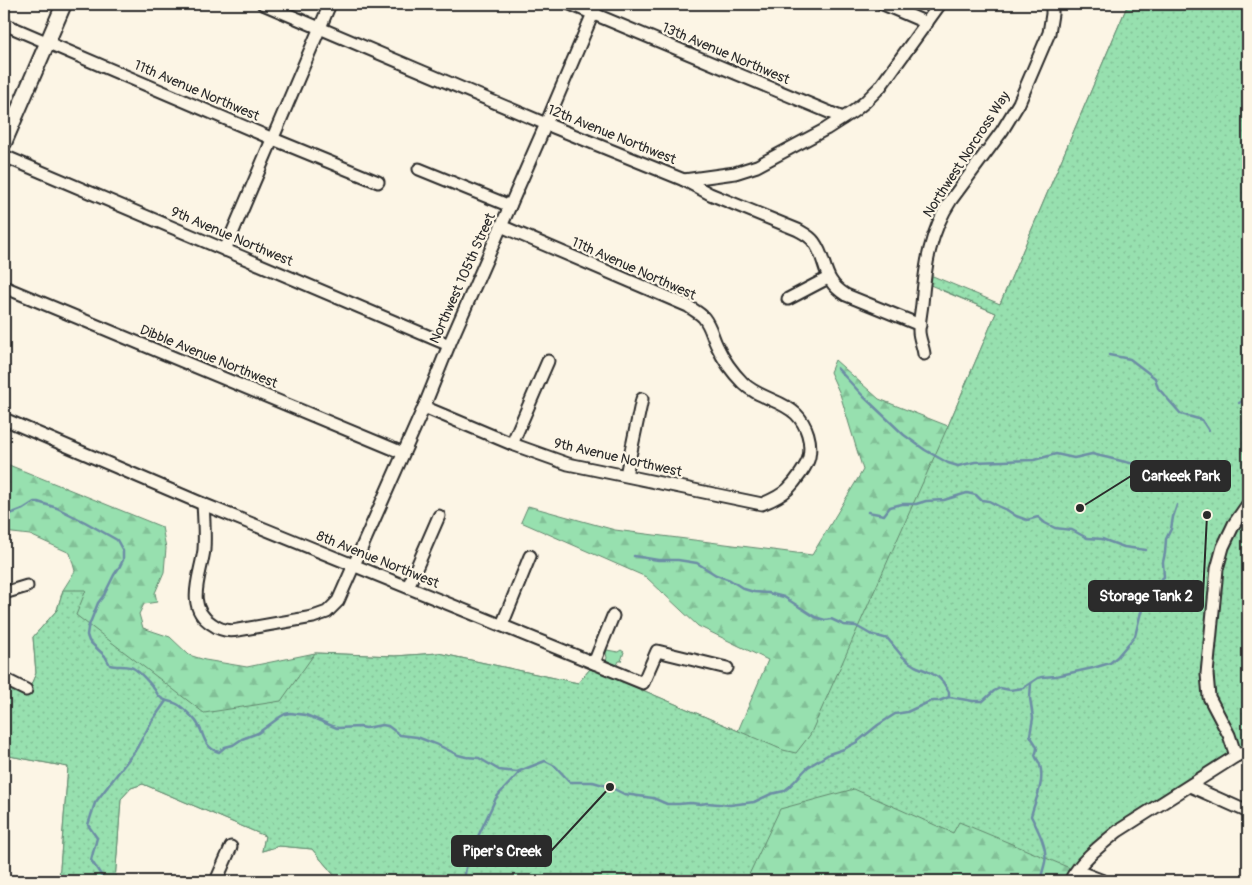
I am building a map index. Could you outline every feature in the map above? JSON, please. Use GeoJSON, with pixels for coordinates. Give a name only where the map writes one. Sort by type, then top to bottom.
{"type":"FeatureCollection","features":[{"type":"Feature","properties":{"kind":"main road"},"geometry":{"type":"LineString","coordinates":[[4,143],[64,4]]}},
{"type":"Feature","properties":{"kind":"street","name":"12th Avenue Northwest"},"geometry":{"type":"LineString","coordinates":[[264,4],[546,124],[684,180],[710,194],[798,230],[814,243],[828,278],[835,287],[846,295],[920,325]]}},
{"type":"Feature","properties":{"kind":"street"},"geometry":{"type":"LineString","coordinates":[[226,250],[330,4]]}},
{"type":"Feature","properties":{"kind":"street","name":"13th Avenue Northwest"},"geometry":{"type":"LineString","coordinates":[[570,4],[595,9],[843,118]]}},
{"type":"Feature","properties":{"kind":"street"},"geometry":{"type":"LineString","coordinates":[[883,4],[927,23]]}},
{"type":"Feature","properties":{"kind":"street"},"geometry":{"type":"LineString","coordinates":[[684,180],[735,173],[766,162],[826,129],[854,111],[873,95],[940,4]]}},
{"type":"Feature","properties":{"kind":"street","name":"Northwest Norcross Way"},"geometry":{"type":"LineString","coordinates":[[924,354],[919,332],[927,260],[936,226],[951,200],[1002,131],[1019,103],[1048,33],[1052,4]]}},
{"type":"Feature","properties":{"kind":"street","name":"Northwest 105th Street"},"geometry":{"type":"LineString","coordinates":[[203,504],[204,542],[196,589],[196,600],[203,616],[209,622],[218,628],[233,631],[313,617],[331,609],[338,601],[424,407],[449,345],[595,9]]}},
{"type":"Feature","properties":{"kind":"street","name":"11th Avenue Northwest"},"geometry":{"type":"LineString","coordinates":[[4,24],[378,182]]}},
{"type":"Feature","properties":{"kind":"street","name":"9th Avenue Northwest"},"geometry":{"type":"LineString","coordinates":[[4,156],[449,345]]}},
{"type":"Feature","properties":{"kind":"street"},"geometry":{"type":"LineString","coordinates":[[419,169],[510,206]]}},
{"type":"Feature","properties":{"kind":"street","name":"11th Avenue Northwest"},"geometry":{"type":"LineString","coordinates":[[501,226],[688,306],[703,317],[731,369],[745,385],[787,407],[797,414],[806,426],[810,441],[809,458],[800,474]]}},
{"type":"Feature","properties":{"kind":"street"},"geometry":{"type":"LineString","coordinates":[[788,299],[828,278]]}},
{"type":"Feature","properties":{"kind":"street","name":"Dibble Avenue Northwest"},"geometry":{"type":"LineString","coordinates":[[4,287],[403,453]]}},
{"type":"Feature","properties":{"kind":"street"},"geometry":{"type":"LineString","coordinates":[[512,444],[548,361]]}},
{"type":"Feature","properties":{"kind":"street"},"geometry":{"type":"LineString","coordinates":[[626,476],[642,399]]}},
{"type":"Feature","properties":{"kind":"street","name":"9th Avenue Northwest"},"geometry":{"type":"LineString","coordinates":[[424,407],[512,444],[568,464],[762,504],[775,499],[788,489],[800,474]]}},
{"type":"Feature","properties":{"kind":"street","name":"8th Avenue Northwest"},"geometry":{"type":"LineString","coordinates":[[4,419],[203,504],[643,683],[657,651],[727,668]]}},
{"type":"Feature","properties":{"kind":"street"},"geometry":{"type":"LineString","coordinates":[[1236,756],[1229,735],[1210,697],[1207,674],[1216,569],[1223,547],[1234,524],[1248,504]]}},
{"type":"Feature","properties":{"kind":"street"},"geometry":{"type":"LineString","coordinates":[[408,587],[439,516]]}},
{"type":"Feature","properties":{"kind":"street"},"geometry":{"type":"LineString","coordinates":[[502,625],[530,556]]}},
{"type":"Feature","properties":{"kind":"street"},"geometry":{"type":"LineString","coordinates":[[4,593],[27,586]]}},
{"type":"Feature","properties":{"kind":"street"},"geometry":{"type":"LineString","coordinates":[[594,663],[613,616]]}},
{"type":"Feature","properties":{"kind":"street"},"geometry":{"type":"LineString","coordinates":[[4,679],[26,690]]}},
{"type":"Feature","properties":{"kind":"street"},"geometry":{"type":"LineString","coordinates":[[1070,881],[1077,870],[1093,853],[1118,831],[1236,756],[1248,751]]}},
{"type":"Feature","properties":{"kind":"street"},"geometry":{"type":"LineString","coordinates":[[1190,786],[1246,811]]}},
{"type":"Feature","properties":{"kind":"street"},"geometry":{"type":"LineString","coordinates":[[216,881],[231,847]]}},
{"type":"Feature","properties":{"kind":"street"},"geometry":{"type":"LineString","coordinates":[[1077,870],[1103,881]]}},
{"type":"Feature","properties":{"kind":"green space"},"geometry":{"type":"Polygon","coordinates":[[[1128,4],[1248,4],[1118,831],[1077,870],[1098,881],[339,881],[312,849],[279,846],[262,851],[265,836],[143,784],[131,788],[121,799],[115,881],[59,881],[68,767],[4,755],[4,687],[26,696],[36,673],[33,637],[57,610],[63,590],[75,571],[70,553],[30,535],[4,532],[4,463],[162,527],[166,548],[164,572],[155,593],[157,602],[144,604],[139,614],[143,628],[170,637],[189,655],[205,660],[247,667],[315,653],[395,656],[438,653],[578,683],[591,668],[738,731],[768,660],[698,626],[646,577],[521,522],[528,506],[615,530],[812,555],[863,470],[840,394],[830,372],[835,360],[879,399],[948,426],[996,313],[943,291],[1000,304],[1128,4]]]}},
{"type":"Feature","properties":{"kind":"green space"},"geometry":{"type":"Polygon","coordinates":[[[1128,4],[1248,4],[1248,751],[1118,831],[1077,871],[959,822],[953,833],[854,789],[780,809],[746,881],[339,881],[312,849],[279,846],[262,851],[265,836],[143,784],[131,788],[121,799],[115,881],[59,881],[68,767],[4,755],[4,687],[26,697],[36,673],[33,637],[57,610],[63,590],[86,590],[76,615],[204,713],[281,701],[315,653],[395,656],[438,653],[578,683],[591,668],[783,750],[796,753],[810,735],[948,426],[996,313],[928,284],[928,274],[1000,304],[1128,4]]]}},
{"type":"Feature","properties":{"kind":"green space"},"geometry":{"type":"Polygon","coordinates":[[[607,650],[618,652],[621,650],[624,652],[621,661],[617,665],[606,660],[607,650]]]}},
{"type":"Feature","properties":{"kind":"waterway"},"geometry":{"type":"LineString","coordinates":[[1109,355],[1130,359],[1155,378],[1158,388],[1181,414],[1202,420],[1209,431]]}},
{"type":"Feature","properties":{"kind":"waterway"},"geometry":{"type":"LineString","coordinates":[[837,368],[904,435],[948,463],[958,466],[975,462],[1034,460],[1056,454],[1074,458],[1092,454],[1163,469],[1170,472],[1178,481]]}},
{"type":"Feature","properties":{"kind":"waterway"},"geometry":{"type":"LineString","coordinates":[[1239,403],[1248,398]]}},
{"type":"Feature","properties":{"kind":"waterway"},"geometry":{"type":"LineString","coordinates":[[868,512],[884,515],[890,507],[944,500],[967,493],[976,495],[981,500],[989,501],[1027,520],[1038,517],[1055,528],[1072,530],[1087,538],[1102,539],[1124,547],[1146,550]]}},
{"type":"Feature","properties":{"kind":"waterway"},"geometry":{"type":"LineString","coordinates":[[4,513],[10,514],[34,502],[38,502],[57,508],[117,540],[123,551],[123,560],[98,603],[88,628],[87,635],[89,641],[105,656],[110,665],[133,668],[148,681],[161,698],[184,709],[197,723],[206,742],[213,750],[219,752],[225,747],[258,733],[280,717],[290,713],[306,715],[337,728],[388,726],[400,735],[417,737],[458,755],[479,758],[499,770],[517,772],[545,761],[555,766],[570,782],[593,782],[624,794],[653,798],[667,804],[707,803],[730,805],[754,802],[771,794],[784,791],[808,767],[829,754],[857,742],[895,714],[907,712],[931,701],[939,701],[949,697],[983,701],[1000,688],[1010,690],[1023,688],[1038,678],[1056,676],[1110,663],[1135,636],[1141,612],[1149,603],[1156,583],[1164,577],[1163,562],[1166,539],[1171,529],[1177,505]]}},
{"type":"Feature","properties":{"kind":"waterway"},"geometry":{"type":"LineString","coordinates":[[634,556],[697,563],[744,589],[784,597],[815,617],[825,620],[831,619],[844,625],[856,626],[870,634],[888,639],[909,662],[938,677],[949,692],[949,697]]}},
{"type":"Feature","properties":{"kind":"waterway"},"geometry":{"type":"LineString","coordinates":[[1031,683],[1030,698],[1033,718],[1030,735],[1037,747],[1035,755],[1041,772],[1039,791],[1031,816],[1041,838],[1046,856],[1041,881]]}},
{"type":"Feature","properties":{"kind":"waterway"},"geometry":{"type":"LineString","coordinates":[[102,881],[103,878],[91,860],[97,838],[88,825],[95,803],[135,751],[166,701]]}},
{"type":"Feature","properties":{"kind":"waterway"},"geometry":{"type":"LineString","coordinates":[[464,881],[467,860],[496,798],[520,772]]}},
{"type":"Feature","properties":{"kind":"place","name":"Carkeek Park"},"geometry":{"type":"Point","coordinates":[1080,508]}},
{"type":"Feature","properties":{"kind":"place","name":"Storage Tank 2"},"geometry":{"type":"Point","coordinates":[1207,515]}},
{"type":"Feature","properties":{"kind":"place","name":"Piper's Creek"},"geometry":{"type":"Point","coordinates":[610,787]}}]}
